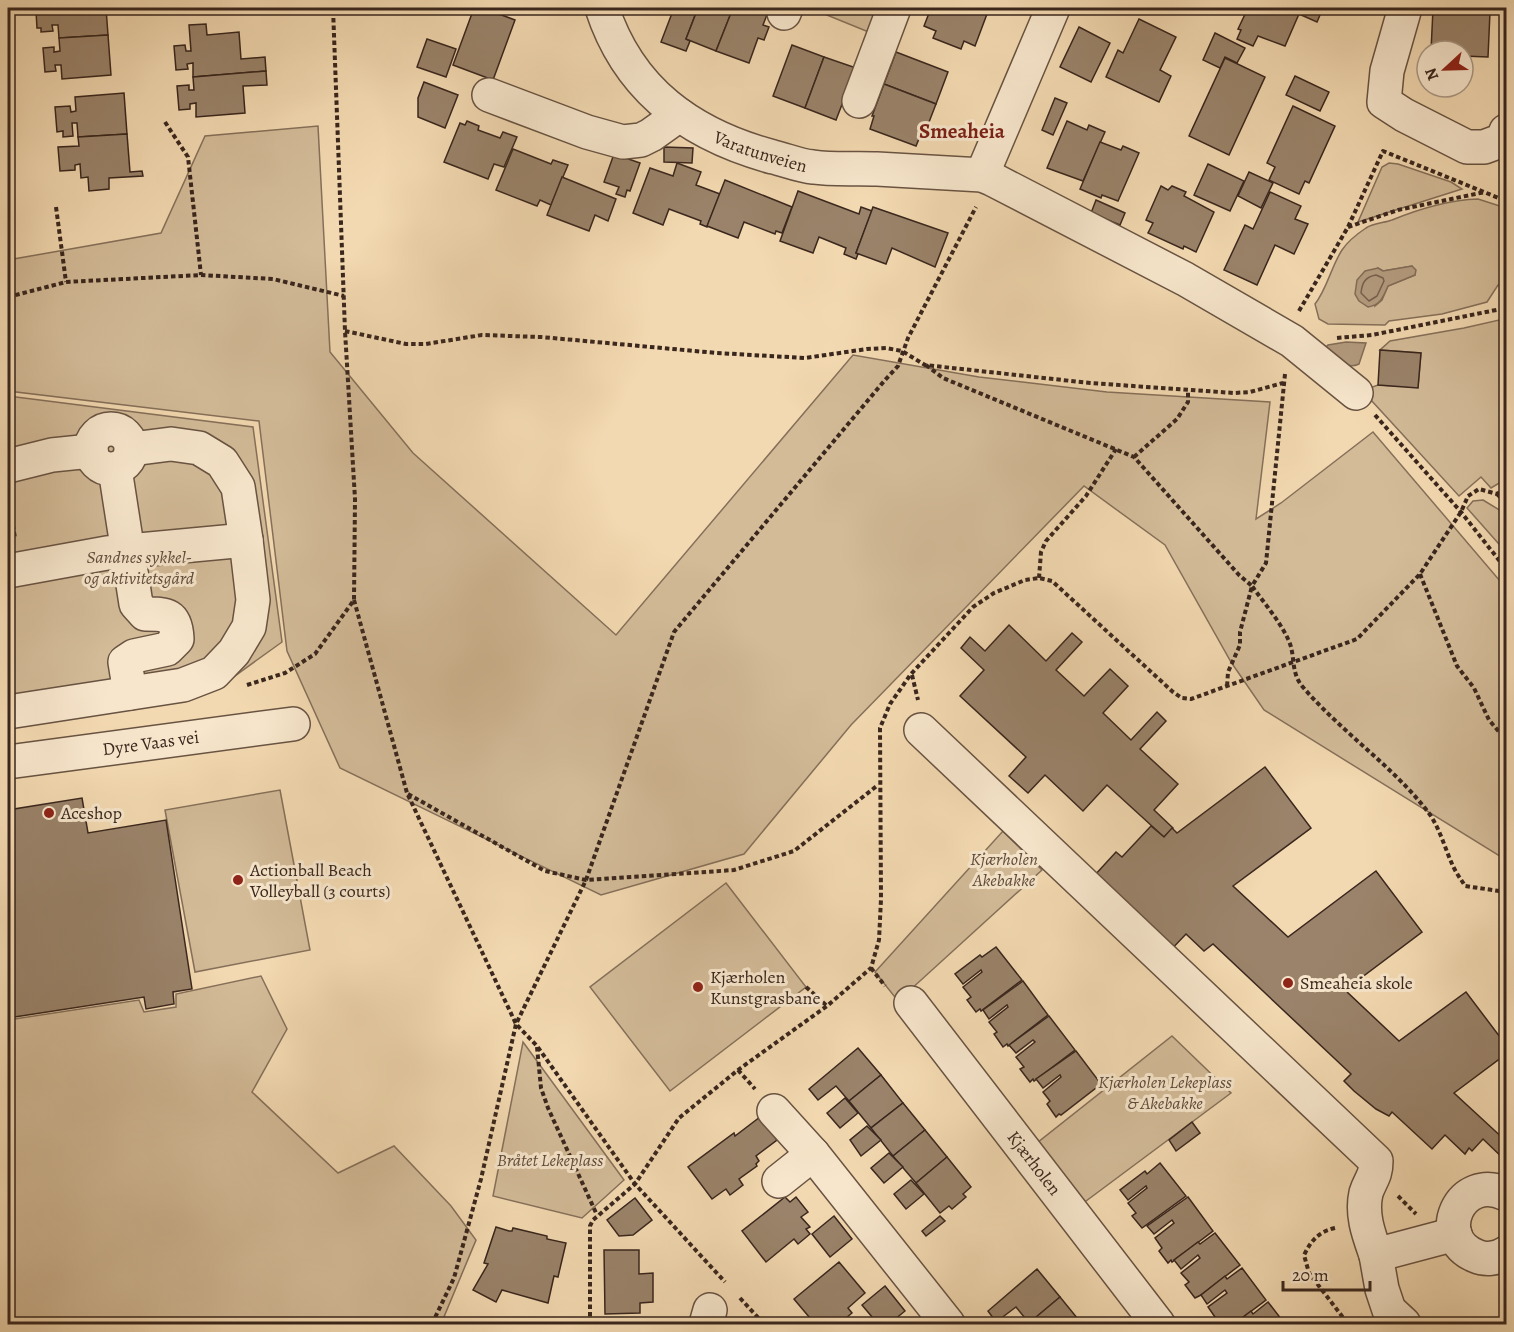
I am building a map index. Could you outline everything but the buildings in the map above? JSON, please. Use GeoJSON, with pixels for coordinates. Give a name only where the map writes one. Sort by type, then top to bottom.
{"type":"FeatureCollection","features":[{"type":"Feature","properties":{"kind":"street","name":"Varatunveien"},"geometry":{"type":"LineString","coordinates":[[602,8],[610,31],[626,60],[646,87],[679,115],[716,137],[760,153],[812,167],[987,177]]}},
{"type":"Feature","properties":{"kind":"street"},"geometry":{"type":"LineString","coordinates":[[859,101],[894,8]]}},
{"type":"Feature","properties":{"kind":"street"},"geometry":{"type":"LineString","coordinates":[[1053,8],[987,177],[1185,279],[1292,341],[1356,393]]}},
{"type":"Feature","properties":{"kind":"street"},"geometry":{"type":"LineString","coordinates":[[1405,8],[1387,71],[1384,102],[1404,115],[1467,147],[1484,147],[1503,140],[1506,131]]}},
{"type":"Feature","properties":{"kind":"street"},"geometry":{"type":"LineString","coordinates":[[489,95],[587,132],[623,142],[641,140],[679,115]]}},
{"type":"Feature","properties":{"kind":"street"},"geometry":{"type":"LineString","coordinates":[[8,452],[113,456],[171,444],[199,448],[222,462],[238,487],[253,600],[249,627],[234,652],[213,672],[183,685],[8,712]]}},
{"type":"Feature","properties":{"kind":"street"},"geometry":{"type":"LineString","coordinates":[[8,466],[52,455]]}},
{"type":"Feature","properties":{"kind":"street"},"geometry":{"type":"LineString","coordinates":[[113,456],[136,604],[146,614],[167,614],[177,628],[177,639],[167,649],[134,656],[125,662],[130,693]]}},
{"type":"Feature","properties":{"kind":"street"},"geometry":{"type":"LineString","coordinates":[[8,571],[107,553],[246,540]]}},
{"type":"Feature","properties":{"kind":"street","name":"Dyre Vaas vei"},"geometry":{"type":"LineString","coordinates":[[8,762],[293,724]]}},
{"type":"Feature","properties":{"kind":"street"},"geometry":{"type":"LineString","coordinates":[[921,730],[1376,1161],[1376,1174],[1367,1190],[1364,1206],[1365,1221],[1389,1310],[1404,1324]]}},
{"type":"Feature","properties":{"kind":"street","name":"Kjærholen"},"geometry":{"type":"LineString","coordinates":[[911,1003],[1158,1324]]}},
{"type":"Feature","properties":{"kind":"street"},"geometry":{"type":"LineString","coordinates":[[774,1111],[813,1154],[948,1324]]}},
{"type":"Feature","properties":{"kind":"street"},"geometry":{"type":"LineString","coordinates":[[779,1181],[813,1154]]}},
{"type":"Feature","properties":{"kind":"street"},"geometry":{"type":"LineString","coordinates":[[1506,1194],[1497,1190],[1485,1189],[1473,1192],[1463,1199],[1455,1216],[1455,1234],[1460,1245],[1468,1253],[1480,1258],[1492,1259],[1506,1253]]}},
{"type":"Feature","properties":{"kind":"street"},"geometry":{"type":"LineString","coordinates":[[1376,1256],[1455,1234]]}},
{"type":"Feature","properties":{"kind":"path"},"geometry":{"type":"LineString","coordinates":[[333,8],[345,331],[355,499],[354,600],[407,793],[516,1024],[537,1046],[635,1184],[764,1324]]}},
{"type":"Feature","properties":{"kind":"path"},"geometry":{"type":"LineString","coordinates":[[165,122],[188,157],[201,275]]}},
{"type":"Feature","properties":{"kind":"path"},"geometry":{"type":"LineString","coordinates":[[1227,687],[1228,672],[1240,645],[1240,632],[1252,586],[1266,563],[1283,383],[1298,312],[1348,227],[1383,151],[1506,201]]}},
{"type":"Feature","properties":{"kind":"path"},"geometry":{"type":"LineString","coordinates":[[432,1324],[454,1278],[481,1179],[516,1024],[586,880],[674,632],[898,366],[902,351],[987,177]]}},
{"type":"Feature","properties":{"kind":"path"},"geometry":{"type":"LineString","coordinates":[[1348,227],[1398,210],[1486,192]]}},
{"type":"Feature","properties":{"kind":"path"},"geometry":{"type":"LineString","coordinates":[[56,207],[66,282]]}},
{"type":"Feature","properties":{"kind":"path"},"geometry":{"type":"LineString","coordinates":[[8,297],[66,282],[201,275],[273,279],[344,296]]}},
{"type":"Feature","properties":{"kind":"path"},"geometry":{"type":"LineString","coordinates":[[1292,341],[1372,335],[1506,308]]}},
{"type":"Feature","properties":{"kind":"path"},"geometry":{"type":"LineString","coordinates":[[345,331],[406,344],[426,344],[482,334],[805,358],[886,348],[902,351],[943,378],[1134,457],[1239,575],[1252,586],[1288,639],[1295,674],[1301,685],[1380,759],[1430,814],[1454,868],[1465,886],[1506,892]]}},
{"type":"Feature","properties":{"kind":"path"},"geometry":{"type":"LineString","coordinates":[[925,365],[1188,391],[1250,392],[1283,383]]}},
{"type":"Feature","properties":{"kind":"path"},"geometry":{"type":"LineString","coordinates":[[1134,457],[1177,419],[1188,402],[1188,391]]}},
{"type":"Feature","properties":{"kind":"path"},"geometry":{"type":"LineString","coordinates":[[1356,393],[1461,512],[1506,569]]}},
{"type":"Feature","properties":{"kind":"path"},"geometry":{"type":"LineString","coordinates":[[1039,578],[1041,552],[1046,541],[1086,496],[1116,449]]}},
{"type":"Feature","properties":{"kind":"path"},"geometry":{"type":"LineString","coordinates":[[1497,494],[1506,488]]}},
{"type":"Feature","properties":{"kind":"path"},"geometry":{"type":"LineString","coordinates":[[590,1324],[590,1226],[597,1215],[635,1184],[679,1118],[738,1070],[827,1006],[871,968],[879,940],[881,898],[880,728],[890,704],[911,674],[974,607],[994,593],[1025,580],[1039,578],[1052,581],[1165,685],[1182,698],[1191,699],[1357,639],[1420,574],[1461,512],[1468,496],[1479,489],[1497,494],[1506,503]]}},
{"type":"Feature","properties":{"kind":"path"},"geometry":{"type":"LineString","coordinates":[[8,491],[15,538]]}},
{"type":"Feature","properties":{"kind":"path"},"geometry":{"type":"LineString","coordinates":[[1420,574],[1457,666],[1474,688],[1489,720],[1506,740]]}},
{"type":"Feature","properties":{"kind":"path"},"geometry":{"type":"LineString","coordinates":[[241,689],[249,684],[285,673],[315,654],[354,600]]}},
{"type":"Feature","properties":{"kind":"path"},"geometry":{"type":"LineString","coordinates":[[407,793],[545,871],[586,880],[734,870],[794,851],[879,784]]}},
{"type":"Feature","properties":{"kind":"path"},"geometry":{"type":"LineString","coordinates":[[806,987],[827,1006]]}},
{"type":"Feature","properties":{"kind":"path"},"geometry":{"type":"LineString","coordinates":[[537,1046],[541,1088],[548,1108],[597,1215]]}},
{"type":"Feature","properties":{"kind":"path"},"geometry":{"type":"LineString","coordinates":[[1348,1324],[1309,1274],[1304,1255],[1311,1241],[1325,1230],[1365,1221]]}},
{"type":"Feature","properties":{"kind":"green space"},"geometry":{"type":"Polygon","coordinates":[[[812,8],[886,8],[876,35],[812,8]]]}},
{"type":"Feature","properties":{"kind":"green space"},"geometry":{"type":"Polygon","coordinates":[[[318,126],[330,352],[413,453],[616,635],[853,355],[979,377],[1107,392],[1270,402],[1256,519],[1281,503],[1373,432],[1506,588],[1506,860],[1264,710],[1231,662],[1165,545],[1084,486],[851,725],[744,854],[601,895],[340,768],[287,651],[259,421],[8,391],[8,260],[161,233],[205,136],[318,126]]]}},
{"type":"Feature","properties":{"kind":"green space"},"geometry":{"type":"Polygon","coordinates":[[[1389,163],[1451,182],[1462,189],[1358,222],[1382,167],[1389,163]]]}},
{"type":"Feature","properties":{"kind":"green space"},"geometry":{"type":"Polygon","coordinates":[[[1478,199],[1506,208],[1506,286],[1498,285],[1487,302],[1442,314],[1389,321],[1385,325],[1328,324],[1319,319],[1315,304],[1342,250],[1356,235],[1372,225],[1413,212],[1456,201],[1478,199]],[[1412,266],[1383,271],[1378,268],[1375,306],[1382,300],[1388,286],[1415,275],[1412,266]]]}},
{"type":"Feature","properties":{"kind":"green space"},"geometry":{"type":"Polygon","coordinates":[[[1499,320],[1506,335],[1506,479],[1491,488],[1481,477],[1459,496],[1371,400],[1367,389],[1378,385],[1418,387],[1421,353],[1380,350],[1390,341],[1499,320]]]}},
{"type":"Feature","properties":{"kind":"green space","name":"Sandnes sykkel- og aktivitetsgård"},"geometry":{"type":"Polygon","coordinates":[[[8,396],[253,427],[282,642],[214,691],[8,721],[8,396]]]}},
{"type":"Feature","properties":{"kind":"green space"},"geometry":{"type":"Polygon","coordinates":[[[1483,500],[1506,514],[1506,552],[1467,508],[1473,501],[1483,500]]]}},
{"type":"Feature","properties":{"kind":"green space","name":"Actionball Beach Volleyball (3 courts)"},"geometry":{"type":"Polygon","coordinates":[[[280,790],[310,950],[195,972],[165,810],[280,790]]]}},
{"type":"Feature","properties":{"kind":"green space","name":"Kjærholen Akebakke"},"geometry":{"type":"Polygon","coordinates":[[[1003,831],[1042,870],[898,1001],[875,972],[1003,831]]]}},
{"type":"Feature","properties":{"kind":"green space","name":"Kjærholen Kunstgrasbane"},"geometry":{"type":"Polygon","coordinates":[[[726,883],[806,987],[670,1091],[590,987],[726,883]]]}},
{"type":"Feature","properties":{"kind":"green space"},"geometry":{"type":"Polygon","coordinates":[[[261,976],[287,1029],[252,1092],[338,1173],[394,1146],[451,1206],[476,1240],[441,1324],[8,1324],[8,1020],[139,1000],[144,1012],[176,1007],[176,994],[261,976]]]}},
{"type":"Feature","properties":{"kind":"green space","name":"Kjærholen Lekeplass & Akebakke"},"geometry":{"type":"Polygon","coordinates":[[[1172,1036],[1231,1093],[1082,1204],[1037,1143],[1172,1036]]]}},
{"type":"Feature","properties":{"kind":"green space","name":"Bråtet Lekeplass"},"geometry":{"type":"Polygon","coordinates":[[[523,1042],[624,1180],[582,1218],[493,1196],[523,1042]]]}},
{"type":"Feature","properties":{"kind":"water"},"geometry":{"type":"Polygon","coordinates":[[[1412,266],[1416,270],[1415,275],[1388,286],[1381,300],[1376,304],[1368,307],[1359,301],[1355,294],[1357,280],[1365,271],[1378,268],[1383,271],[1412,266]]]}},
{"type":"Feature","properties":{"kind":"water"},"geometry":{"type":"Polygon","coordinates":[[[1346,342],[1366,343],[1359,364],[1349,366],[1336,359],[1325,348],[1328,345],[1346,342]]]}},
{"type":"Feature","properties":{"kind":"place","name":"Aceshop"},"geometry":{"type":"Point","coordinates":[49,813]}},
{"type":"Feature","properties":{"kind":"place","name":"Actionball Beach Volleyball (3 courts)"},"geometry":{"type":"Point","coordinates":[238,880]}},
{"type":"Feature","properties":{"kind":"place","name":"Smeaheia skole"},"geometry":{"type":"Point","coordinates":[1288,983]}},
{"type":"Feature","properties":{"kind":"place","name":"Kjærholen Kunstgrasbane"},"geometry":{"type":"Point","coordinates":[698,987]}},
{"type":"Feature","properties":{"kind":"district","name":"Smeaheia"},"geometry":{"type":"Point","coordinates":[962,131]}}]}
